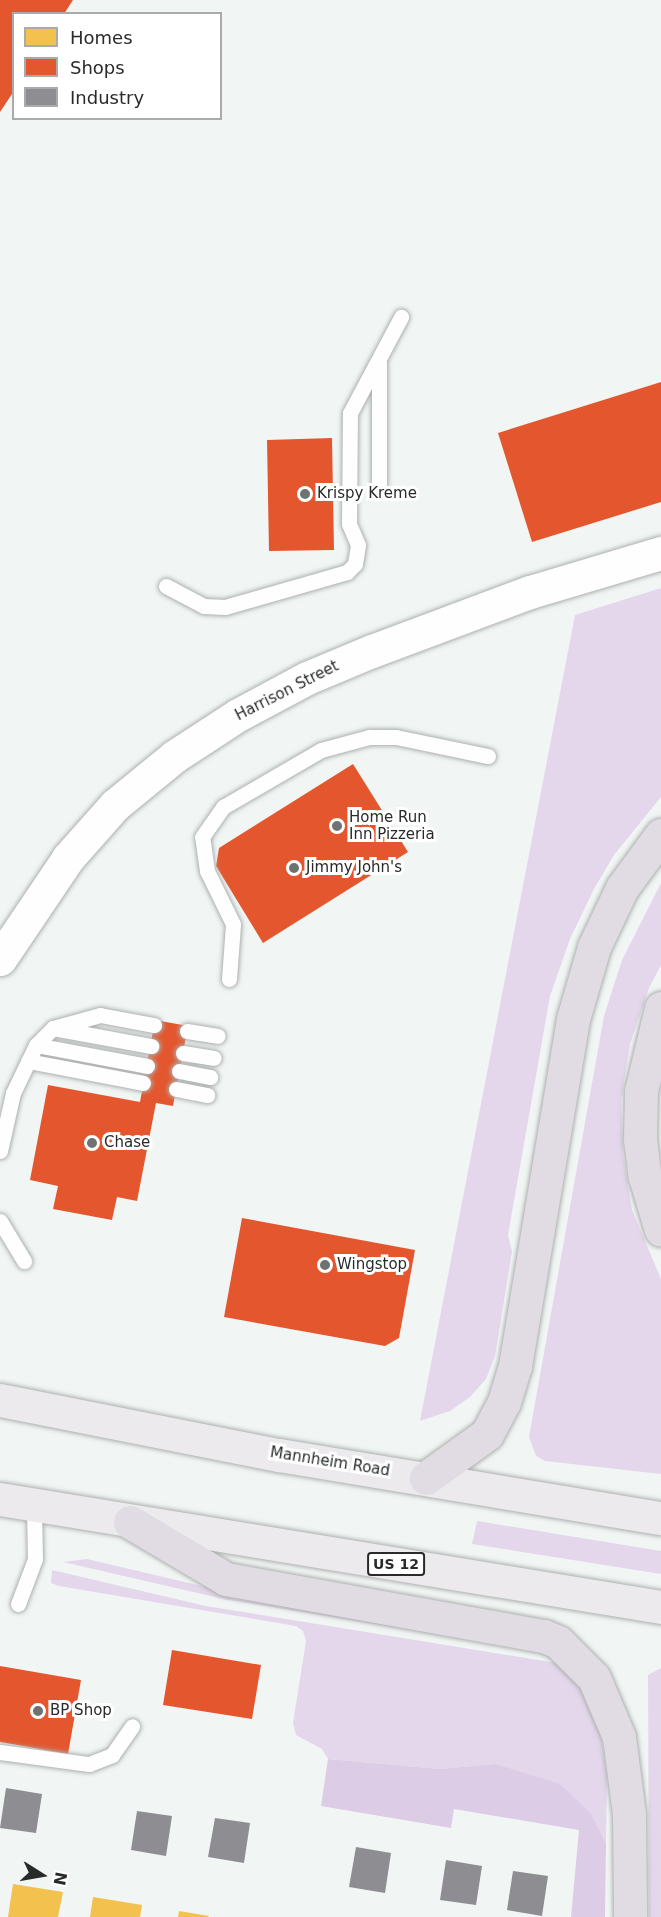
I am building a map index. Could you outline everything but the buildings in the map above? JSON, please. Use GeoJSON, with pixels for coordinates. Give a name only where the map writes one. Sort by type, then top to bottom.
{"type":"FeatureCollection","features":[{"type":"Feature","properties":{"kind":"highway"},"geometry":{"type":"LineString","coordinates":[[426,1478],[487,1434],[504,1402],[515,1366],[573,1019],[594,947],[608,917],[622,888],[661,835]]}},
{"type":"Feature","properties":{"kind":"highway"},"geometry":{"type":"LineString","coordinates":[[661,1008],[641,1091],[640,1139],[645,1177],[661,1230]]}},
{"type":"Feature","properties":{"kind":"highway"},"geometry":{"type":"LineString","coordinates":[[130,1521],[226,1579],[544,1636],[558,1642],[594,1678],[619,1737],[629,1814],[630,1917]]}},
{"type":"Feature","properties":{"kind":"main road","name":"Harrison Street"},"geometry":{"type":"LineString","coordinates":[[0,959],[12,935],[68,858],[115,805],[175,756],[238,715],[307,678],[372,651],[530,592],[661,553]]}},
{"type":"Feature","properties":{"kind":"main road","name":"Mannheim Road"},"geometry":{"type":"LineString","coordinates":[[0,1400],[279,1455],[661,1518]]}},
{"type":"Feature","properties":{"kind":"main road","name":"US 12"},"geometry":{"type":"LineString","coordinates":[[0,1499],[661,1607]]}},
{"type":"Feature","properties":{"kind":"lane"},"geometry":{"type":"LineString","coordinates":[[166,586],[204,606],[225,608],[347,572],[355,564],[358,545],[349,524],[350,413],[401,316]]}},
{"type":"Feature","properties":{"kind":"lane"},"geometry":{"type":"LineString","coordinates":[[379,360],[379,486]]}},
{"type":"Feature","properties":{"kind":"lane"},"geometry":{"type":"LineString","coordinates":[[229,980],[233,924],[207,871],[202,837],[223,807],[321,750],[369,736],[396,737],[488,756]]}},
{"type":"Feature","properties":{"kind":"lane"},"geometry":{"type":"LineString","coordinates":[[0,1151],[13,1093],[36,1045],[53,1028],[100,1015],[154,1025]]}},
{"type":"Feature","properties":{"kind":"lane"},"geometry":{"type":"LineString","coordinates":[[53,1028],[151,1046]]}},
{"type":"Feature","properties":{"kind":"lane"},"geometry":{"type":"LineString","coordinates":[[187,1031],[218,1036]]}},
{"type":"Feature","properties":{"kind":"lane"},"geometry":{"type":"LineString","coordinates":[[36,1045],[147,1066]]}},
{"type":"Feature","properties":{"kind":"lane"},"geometry":{"type":"LineString","coordinates":[[183,1053],[214,1058]]}},
{"type":"Feature","properties":{"kind":"lane"},"geometry":{"type":"LineString","coordinates":[[28,1061],[143,1083]]}},
{"type":"Feature","properties":{"kind":"lane"},"geometry":{"type":"LineString","coordinates":[[180,1071],[210,1077]]}},
{"type":"Feature","properties":{"kind":"lane"},"geometry":{"type":"LineString","coordinates":[[176,1089],[207,1095]]}},
{"type":"Feature","properties":{"kind":"lane"},"geometry":{"type":"LineString","coordinates":[[0,1221],[24,1261]]}},
{"type":"Feature","properties":{"kind":"lane"},"geometry":{"type":"LineString","coordinates":[[18,1604],[35,1559],[34,1505]]}},
{"type":"Feature","properties":{"kind":"lane"},"geometry":{"type":"LineString","coordinates":[[0,1752],[89,1764],[112,1755],[132,1726]]}},
{"type":"Feature","properties":{"kind":"shaded area"},"geometry":{"type":"Polygon","coordinates":[[[661,588],[661,797],[614,855],[594,889],[570,939],[550,996],[508,1235],[512,1251],[495,1356],[486,1379],[470,1397],[450,1411],[420,1421],[575,615],[661,588]]]}},
{"type":"Feature","properties":{"kind":"shaded area"},"geometry":{"type":"Polygon","coordinates":[[[661,883],[661,965],[649,988],[630,1044],[621,1101],[623,1156],[632,1210],[661,1279],[661,1474],[545,1461],[536,1456],[529,1437],[604,1016],[622,960],[661,883]]]}},
{"type":"Feature","properties":{"kind":"shaded area"},"geometry":{"type":"Polygon","coordinates":[[[477,1521],[661,1551],[661,1574],[472,1544],[477,1521]]]}},
{"type":"Feature","properties":{"kind":"shaded area"},"geometry":{"type":"Polygon","coordinates":[[[87,1559],[223,1591],[552,1653],[228,1600],[63,1562],[87,1559]]]}},
{"type":"Feature","properties":{"kind":"shaded area"},"geometry":{"type":"Polygon","coordinates":[[[52,1570],[206,1606],[563,1664],[586,1695],[600,1731],[607,1775],[606,1843],[592,1815],[495,1764],[440,1769],[328,1759],[322,1749],[296,1735],[293,1723],[306,1641],[303,1631],[296,1626],[59,1586],[51,1583],[52,1570]]]}},
{"type":"Feature","properties":{"kind":"shaded area"},"geometry":{"type":"Polygon","coordinates":[[[661,1668],[661,1917],[649,1917],[648,1675],[661,1668]]]}},
{"type":"Feature","properties":{"kind":"shaded area"},"geometry":{"type":"Polygon","coordinates":[[[328,1759],[440,1769],[495,1764],[560,1784],[592,1815],[606,1843],[605,1917],[571,1917],[579,1830],[454,1809],[451,1828],[321,1806],[328,1759]]]}},
{"type":"Feature","properties":{"kind":"place","name":"Krispy Kreme"},"geometry":{"type":"Point","coordinates":[305,494]}},
{"type":"Feature","properties":{"kind":"place","name":"Home Run Inn Pizzeria"},"geometry":{"type":"Point","coordinates":[337,826]}},
{"type":"Feature","properties":{"kind":"place","name":"Jimmy John's"},"geometry":{"type":"Point","coordinates":[294,868]}},
{"type":"Feature","properties":{"kind":"place","name":"Chase"},"geometry":{"type":"Point","coordinates":[92,1143]}},
{"type":"Feature","properties":{"kind":"place","name":"Wingstop"},"geometry":{"type":"Point","coordinates":[325,1265]}},
{"type":"Feature","properties":{"kind":"place","name":"BP Shop"},"geometry":{"type":"Point","coordinates":[38,1711]}}]}
